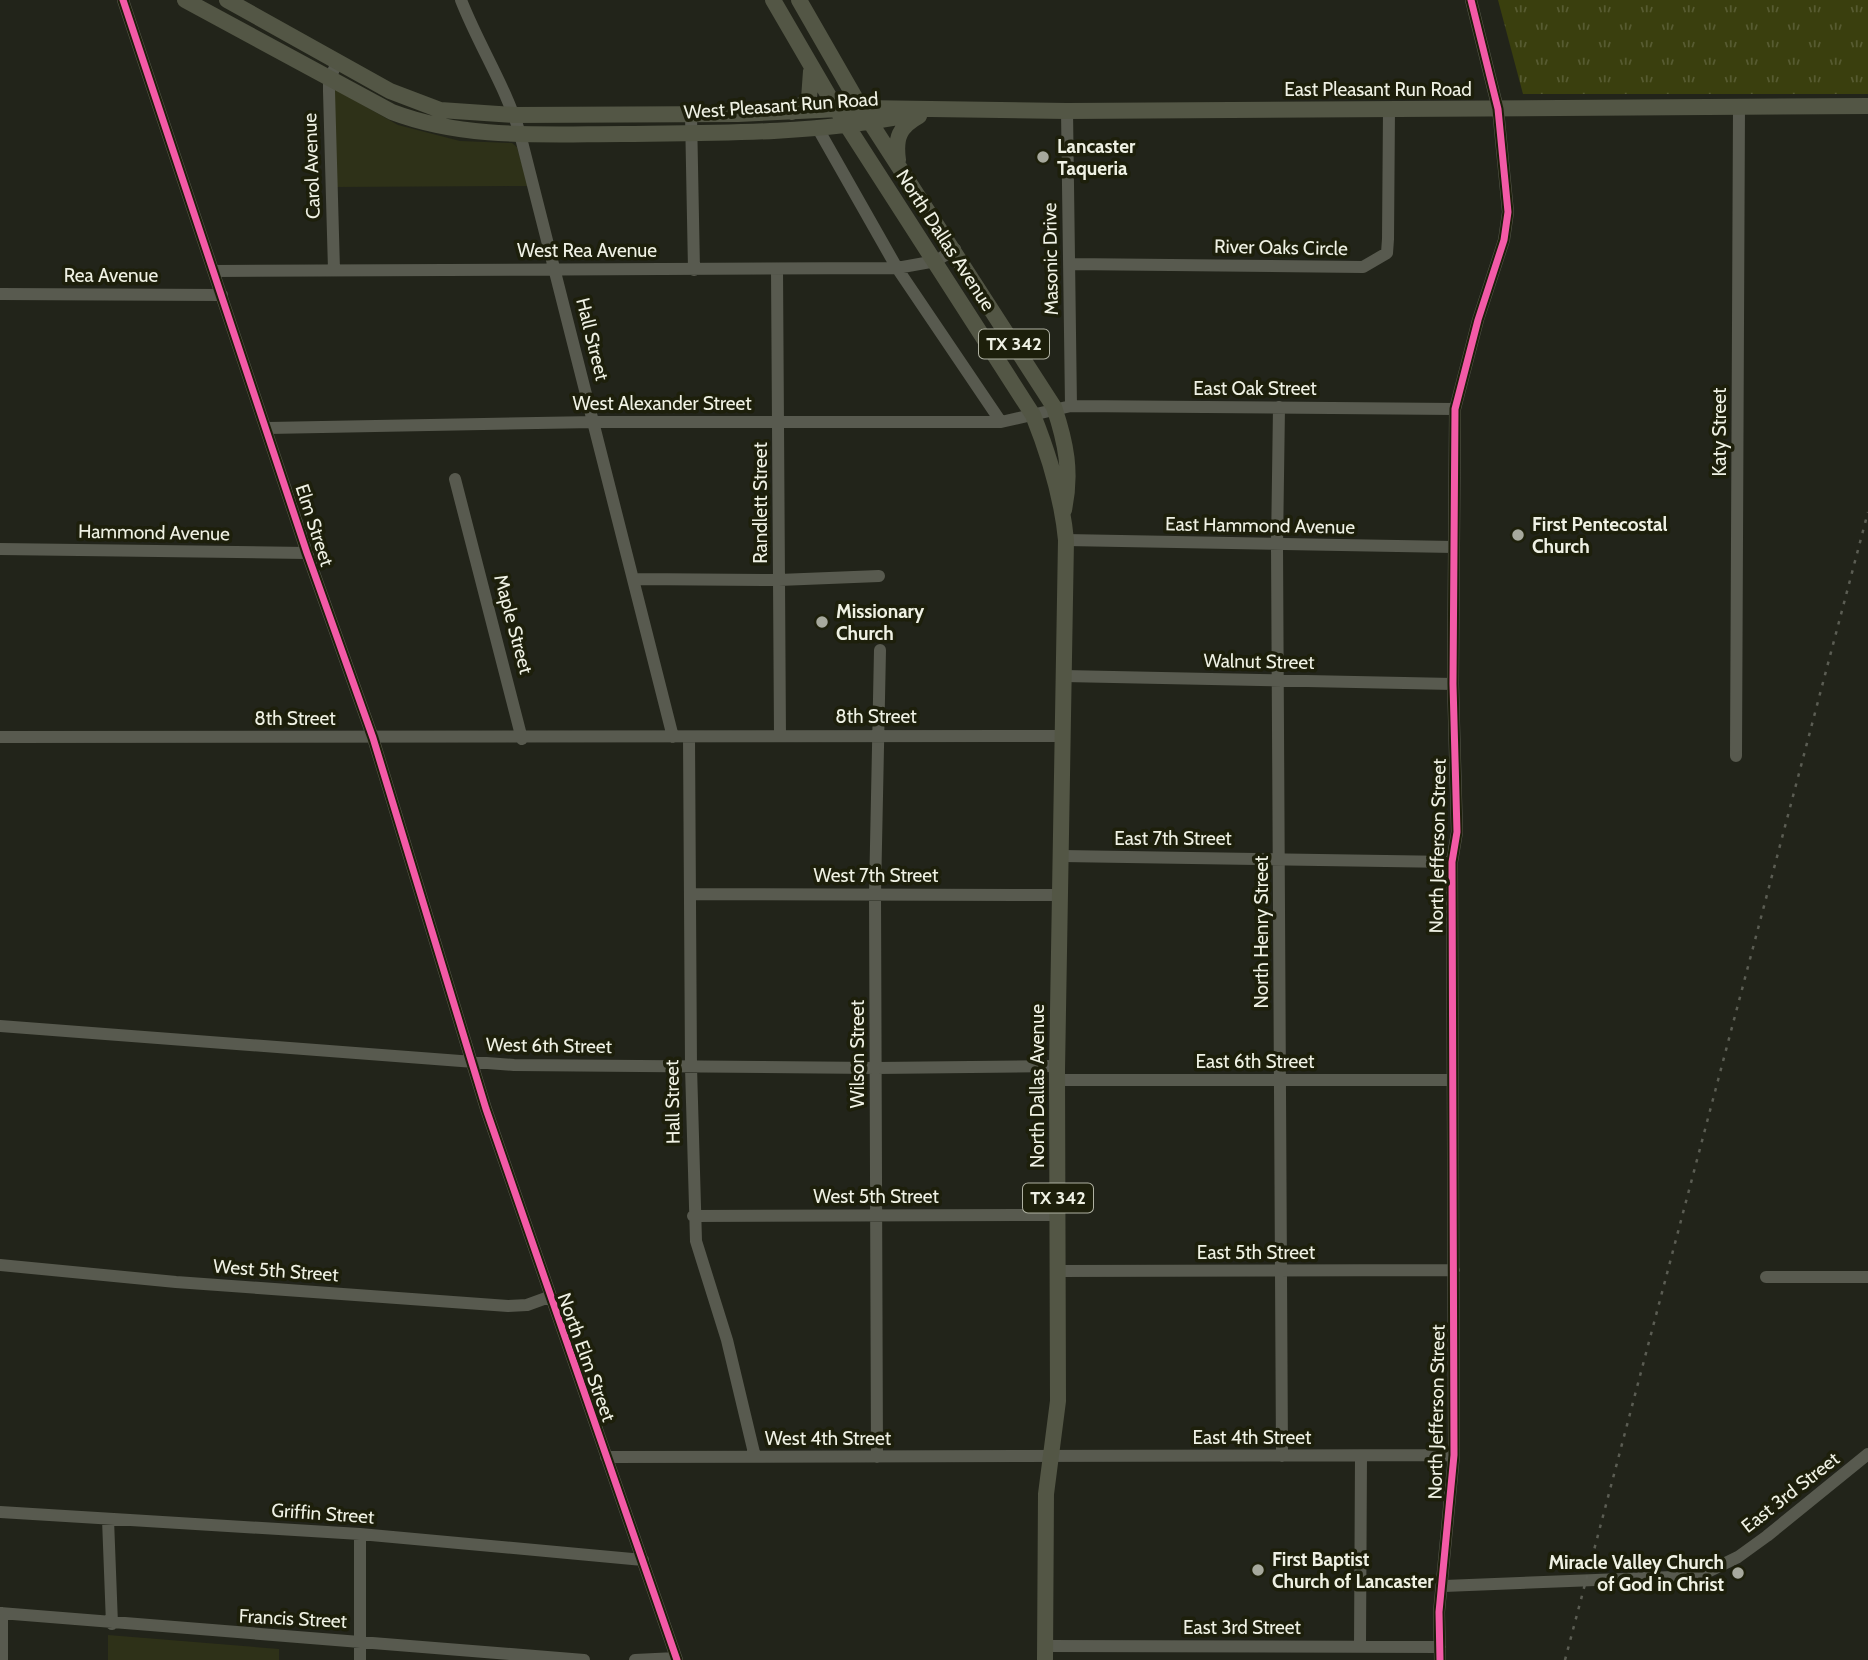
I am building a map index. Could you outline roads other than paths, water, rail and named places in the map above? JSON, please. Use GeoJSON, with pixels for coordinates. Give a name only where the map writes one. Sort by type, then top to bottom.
{"type":"FeatureCollection","features":[{"type":"Feature","properties":{"kind":"main road","name":"West Pleasant Run Road"},"geometry":{"type":"LineString","coordinates":[[185,0],[392,112],[427,125],[479,133],[691,133],[817,127],[872,123],[931,111]]}},
{"type":"Feature","properties":{"kind":"main road","name":"West Pleasant Run Road"},"geometry":{"type":"LineString","coordinates":[[227,0],[337,64],[390,91],[429,107],[464,113],[691,114],[861,108],[931,111]]}},
{"type":"Feature","properties":{"kind":"main road","name":"North Dallas Avenue"},"geometry":{"type":"LineString","coordinates":[[773,0],[811,69],[1033,415],[1047,450],[1063,512],[1066,540],[1057,1073],[1058,1401],[1046,1494],[1045,1653]]}},
{"type":"Feature","properties":{"kind":"main road","name":"North Dallas Avenue"},"geometry":{"type":"LineString","coordinates":[[799,0],[861,108],[955,249],[1054,407],[1065,440],[1070,480],[1063,512]]}},
{"type":"Feature","properties":{"kind":"main road"},"geometry":{"type":"LineString","coordinates":[[792,112],[808,99],[811,69]]}},
{"type":"Feature","properties":{"kind":"main road","name":"East Pleasant Run Road"},"geometry":{"type":"LineString","coordinates":[[931,111],[1868,106]]}},
{"type":"Feature","properties":{"kind":"main road"},"geometry":{"type":"LineString","coordinates":[[898,163],[897,137],[903,125],[931,111]]}},
{"type":"Feature","properties":{"kind":"street","name":"Elm Street"},"geometry":{"type":"LineString","coordinates":[[123,0],[268,428],[307,553],[373,738],[472,1063]]}},
{"type":"Feature","properties":{"kind":"street","name":"Hall Street"},"geometry":{"type":"LineString","coordinates":[[461,0],[514,115],[520,134],[673,737]]}},
{"type":"Feature","properties":{"kind":"street","name":"North Jefferson Street"},"geometry":{"type":"LineString","coordinates":[[1440,1653],[1439,1612],[1444,1587],[1454,1455],[1452,862],[1457,832],[1453,684],[1455,409],[1478,320],[1504,240],[1508,190],[1498,109],[1471,0]]}},
{"type":"Feature","properties":{"kind":"street","name":"Carol Avenue"},"geometry":{"type":"LineString","coordinates":[[334,270],[329,80],[337,64]]}},
{"type":"Feature","properties":{"kind":"street","name":"Katy Street"},"geometry":{"type":"LineString","coordinates":[[1736,756],[1739,107]]}},
{"type":"Feature","properties":{"kind":"street","name":"River Oaks Circle"},"geometry":{"type":"LineString","coordinates":[[1069,264],[1363,267],[1378,260],[1387,253],[1389,109]]}},
{"type":"Feature","properties":{"kind":"street","name":"Masonic Drive"},"geometry":{"type":"LineString","coordinates":[[1067,111],[1071,405]]}},
{"type":"Feature","properties":{"kind":"street"},"geometry":{"type":"LineString","coordinates":[[691,114],[694,270]]}},
{"type":"Feature","properties":{"kind":"street"},"geometry":{"type":"LineString","coordinates":[[817,127],[897,268],[1000,422]]}},
{"type":"Feature","properties":{"kind":"street","name":"West Rea Avenue"},"geometry":{"type":"LineString","coordinates":[[214,271],[897,268],[936,261],[955,249]]}},
{"type":"Feature","properties":{"kind":"street","name":"Randlett Street"},"geometry":{"type":"LineString","coordinates":[[777,270],[780,736]]}},
{"type":"Feature","properties":{"kind":"street","name":"Rea Avenue"},"geometry":{"type":"LineString","coordinates":[[0,294],[222,295]]}},
{"type":"Feature","properties":{"kind":"street","name":"East Oak Street"},"geometry":{"type":"LineString","coordinates":[[1054,407],[1455,409]]}},
{"type":"Feature","properties":{"kind":"street","name":"West Alexander Street"},"geometry":{"type":"LineString","coordinates":[[268,428],[594,422],[1000,422],[1054,407]]}},
{"type":"Feature","properties":{"kind":"street","name":"North Henry Street"},"geometry":{"type":"LineString","coordinates":[[1279,407],[1279,1271],[1282,1456]]}},
{"type":"Feature","properties":{"kind":"street","name":"Maple Street"},"geometry":{"type":"LineString","coordinates":[[455,479],[522,738]]}},
{"type":"Feature","properties":{"kind":"street","name":"East Hammond Avenue"},"geometry":{"type":"LineString","coordinates":[[1066,540],[1277,546],[1454,547]]}},
{"type":"Feature","properties":{"kind":"street","name":"Hammond Avenue"},"geometry":{"type":"LineString","coordinates":[[0,549],[307,553]]}},
{"type":"Feature","properties":{"kind":"street"},"geometry":{"type":"LineString","coordinates":[[634,579],[779,580],[879,576]]}},
{"type":"Feature","properties":{"kind":"street","name":"Wilson Street"},"geometry":{"type":"LineString","coordinates":[[877,1457],[875,894],[880,650]]}},
{"type":"Feature","properties":{"kind":"street","name":"Walnut Street"},"geometry":{"type":"LineString","coordinates":[[1064,676],[1453,684]]}},
{"type":"Feature","properties":{"kind":"street","name":"8th Street"},"geometry":{"type":"LineString","coordinates":[[0,737],[1062,736]]}},
{"type":"Feature","properties":{"kind":"street","name":"Hall Street"},"geometry":{"type":"LineString","coordinates":[[689,737],[691,1067],[696,1241],[727,1340],[755,1457]]}},
{"type":"Feature","properties":{"kind":"street","name":"East 7th Street"},"geometry":{"type":"LineString","coordinates":[[1062,856],[1452,862]]}},
{"type":"Feature","properties":{"kind":"street","name":"West 7th Street"},"geometry":{"type":"LineString","coordinates":[[691,894],[1061,895]]}},
{"type":"Feature","properties":{"kind":"street","name":"West 6th Street"},"geometry":{"type":"LineString","coordinates":[[0,1026],[472,1063],[1057,1073]]}},
{"type":"Feature","properties":{"kind":"street","name":"North Elm Street"},"geometry":{"type":"LineString","coordinates":[[472,1063],[549,1297],[677,1659]]}},
{"type":"Feature","properties":{"kind":"street","name":"East 6th Street"},"geometry":{"type":"LineString","coordinates":[[1057,1073],[1281,1080],[1452,1080]]}},
{"type":"Feature","properties":{"kind":"street","name":"West 5th Street"},"geometry":{"type":"LineString","coordinates":[[694,1216],[1058,1215]]}},
{"type":"Feature","properties":{"kind":"street","name":"West 5th Street"},"geometry":{"type":"LineString","coordinates":[[0,1265],[176,1282],[508,1306],[527,1305],[549,1297]]}},
{"type":"Feature","properties":{"kind":"street","name":"East 5th Street"},"geometry":{"type":"LineString","coordinates":[[1057,1271],[1454,1270]]}},
{"type":"Feature","properties":{"kind":"street"},"geometry":{"type":"LineString","coordinates":[[1766,1277],[1868,1277]]}},
{"type":"Feature","properties":{"kind":"street","name":"East 3rd Street"},"geometry":{"type":"LineString","coordinates":[[1444,1587],[1699,1576],[1738,1557],[1868,1454]]}},
{"type":"Feature","properties":{"kind":"street","name":"East 4th Street"},"geometry":{"type":"LineString","coordinates":[[1051,1458],[1454,1455]]}},
{"type":"Feature","properties":{"kind":"street"},"geometry":{"type":"LineString","coordinates":[[1351,1651],[1361,1456]]}},
{"type":"Feature","properties":{"kind":"street","name":"West 4th Street"},"geometry":{"type":"LineString","coordinates":[[606,1457],[1051,1458]]}},
{"type":"Feature","properties":{"kind":"street","name":"Griffin Street"},"geometry":{"type":"LineString","coordinates":[[0,1512],[360,1534],[643,1560]]}},
{"type":"Feature","properties":{"kind":"street"},"geometry":{"type":"LineString","coordinates":[[108,1519],[112,1624]]}},
{"type":"Feature","properties":{"kind":"street"},"geometry":{"type":"LineString","coordinates":[[360,1534],[360,1660]]}},
{"type":"Feature","properties":{"kind":"street"},"geometry":{"type":"LineString","coordinates":[[1,1613],[2,1660]]}},
{"type":"Feature","properties":{"kind":"street","name":"Francis Street"},"geometry":{"type":"LineString","coordinates":[[1,1613],[584,1660]]}},
{"type":"Feature","properties":{"kind":"street"},"geometry":{"type":"LineString","coordinates":[[1146,1646],[1146,1660]]}},
{"type":"Feature","properties":{"kind":"street","name":"East 3rd Street"},"geometry":{"type":"LineString","coordinates":[[1045,1653],[1146,1646],[1248,1653],[1440,1653]]}},
{"type":"Feature","properties":{"kind":"street"},"geometry":{"type":"LineString","coordinates":[[635,1660],[677,1659]]}},
{"type":"Feature","properties":{"kind":"railway"},"geometry":{"type":"LineString","coordinates":[[1565,1660],[1868,512]]}},
{"type":"Feature","properties":{"kind":"place","name":"Lancaster Taqueria"},"geometry":{"type":"Point","coordinates":[1043,157]}},
{"type":"Feature","properties":{"kind":"place","name":"First Pentecostal Church"},"geometry":{"type":"Point","coordinates":[1518,535]}},
{"type":"Feature","properties":{"kind":"place","name":"Missionary Church"},"geometry":{"type":"Point","coordinates":[822,622]}},
{"type":"Feature","properties":{"kind":"place","name":"First Baptist Church of Lancaster"},"geometry":{"type":"Point","coordinates":[1258,1570]}},
{"type":"Feature","properties":{"kind":"place","name":"Miracle Valley Church of God in Christ"},"geometry":{"type":"Point","coordinates":[1738,1573]}}]}
